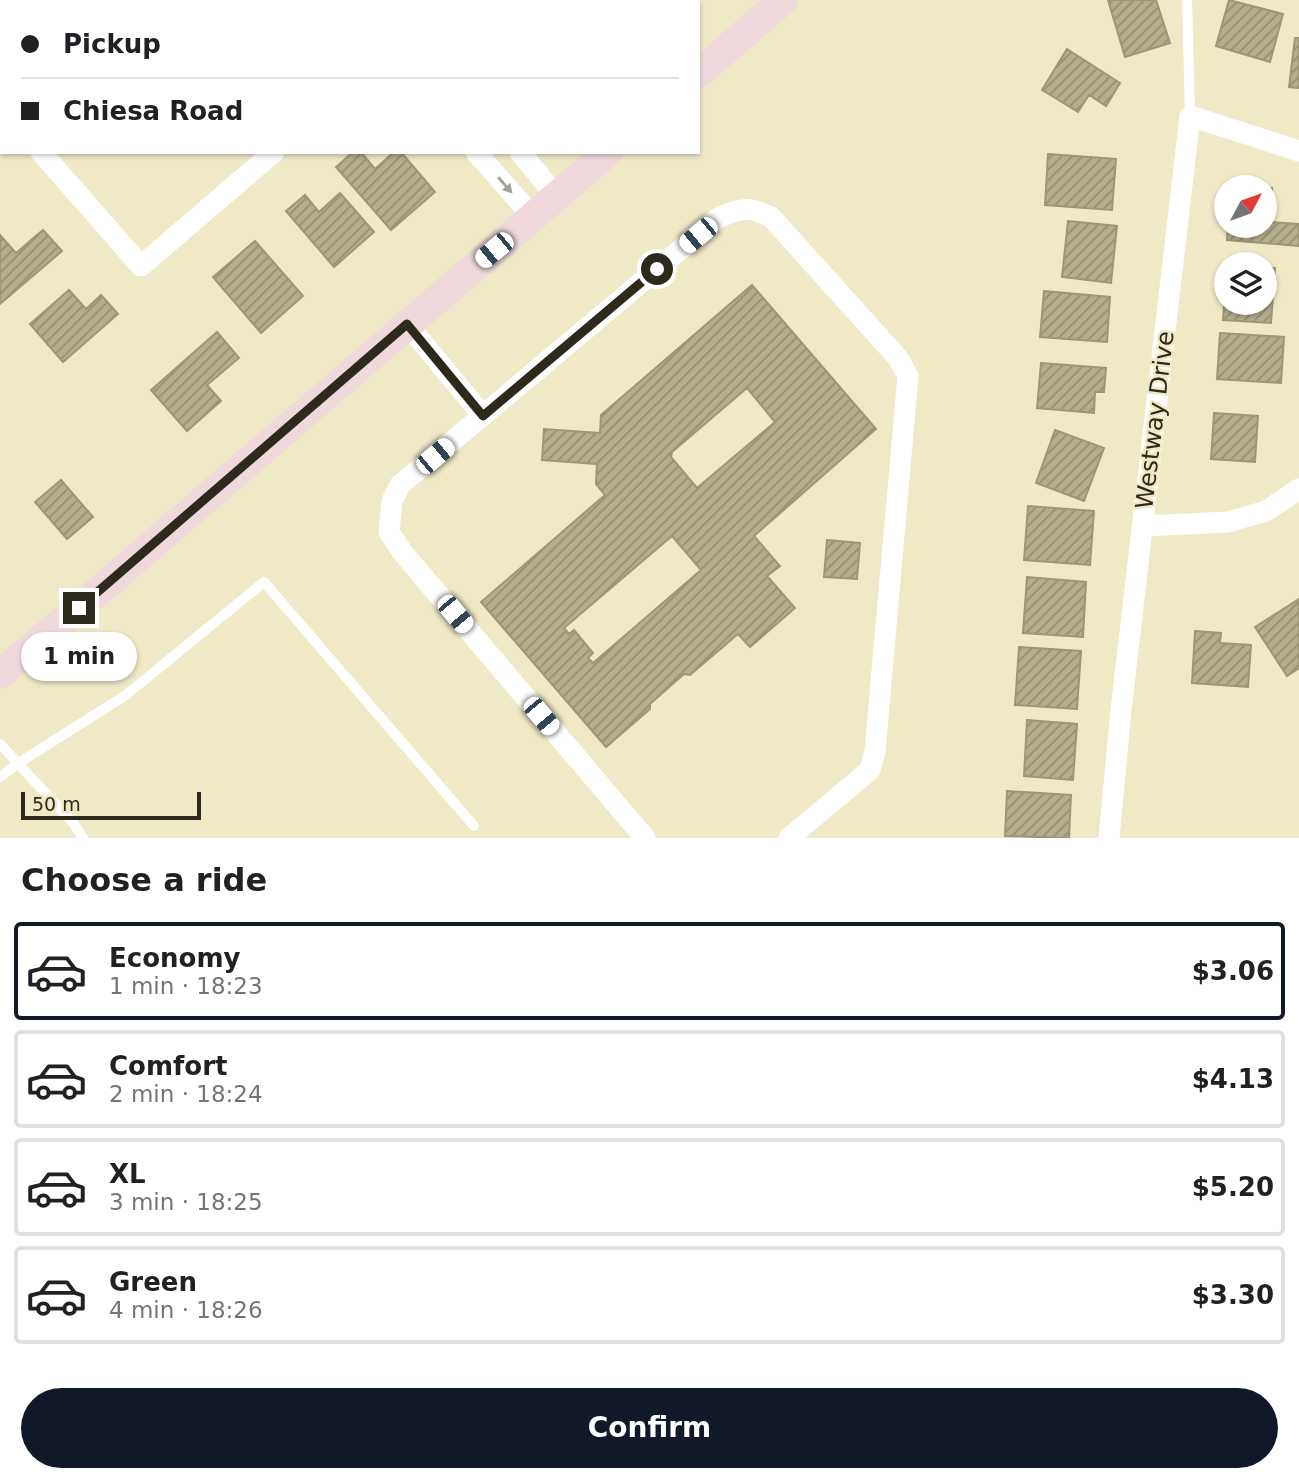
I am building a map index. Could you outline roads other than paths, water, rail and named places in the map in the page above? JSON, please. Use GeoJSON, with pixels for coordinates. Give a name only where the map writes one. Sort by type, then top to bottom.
{"type":"FeatureCollection","features":[{"type":"Feature","properties":{"kind":"main road"},"geometry":{"type":"LineString","coordinates":[[700,72],[783,0]]}},
{"type":"Feature","properties":{"kind":"main road"},"geometry":{"type":"LineString","coordinates":[[0,674],[606,154]]}},
{"type":"Feature","properties":{"kind":"street"},"geometry":{"type":"LineString","coordinates":[[1190,116],[1299,151]]}},
{"type":"Feature","properties":{"kind":"street","name":"Westway Drive"},"geometry":{"type":"LineString","coordinates":[[1110,838],[1121,710],[1190,116]]}},
{"type":"Feature","properties":{"kind":"street"},"geometry":{"type":"LineString","coordinates":[[43,154],[141,266],[272,154]]}},
{"type":"Feature","properties":{"kind":"street"},"geometry":{"type":"LineString","coordinates":[[479,154],[533,217]]}},
{"type":"Feature","properties":{"kind":"street"},"geometry":{"type":"LineString","coordinates":[[522,154],[557,197]]}},
{"type":"Feature","properties":{"kind":"street"},"geometry":{"type":"LineString","coordinates":[[645,838],[403,553],[389,533],[392,501],[400,485],[718,218],[737,210],[755,210],[771,218],[898,358],[908,376],[875,751],[870,770],[789,838]]}},
{"type":"Feature","properties":{"kind":"street"},"geometry":{"type":"LineString","coordinates":[[407,324],[483,416]]}},
{"type":"Feature","properties":{"kind":"street"},"geometry":{"type":"LineString","coordinates":[[1142,526],[1228,522],[1266,511],[1299,489]]}},
{"type":"Feature","properties":{"kind":"lane"},"geometry":{"type":"LineString","coordinates":[[1187,0],[1190,116]]}},
{"type":"Feature","properties":{"kind":"lane"},"geometry":{"type":"LineString","coordinates":[[0,777],[127,695],[264,582],[474,826]]}},
{"type":"Feature","properties":{"kind":"lane"},"geometry":{"type":"LineString","coordinates":[[0,744],[74,824],[83,838]]}}]}
